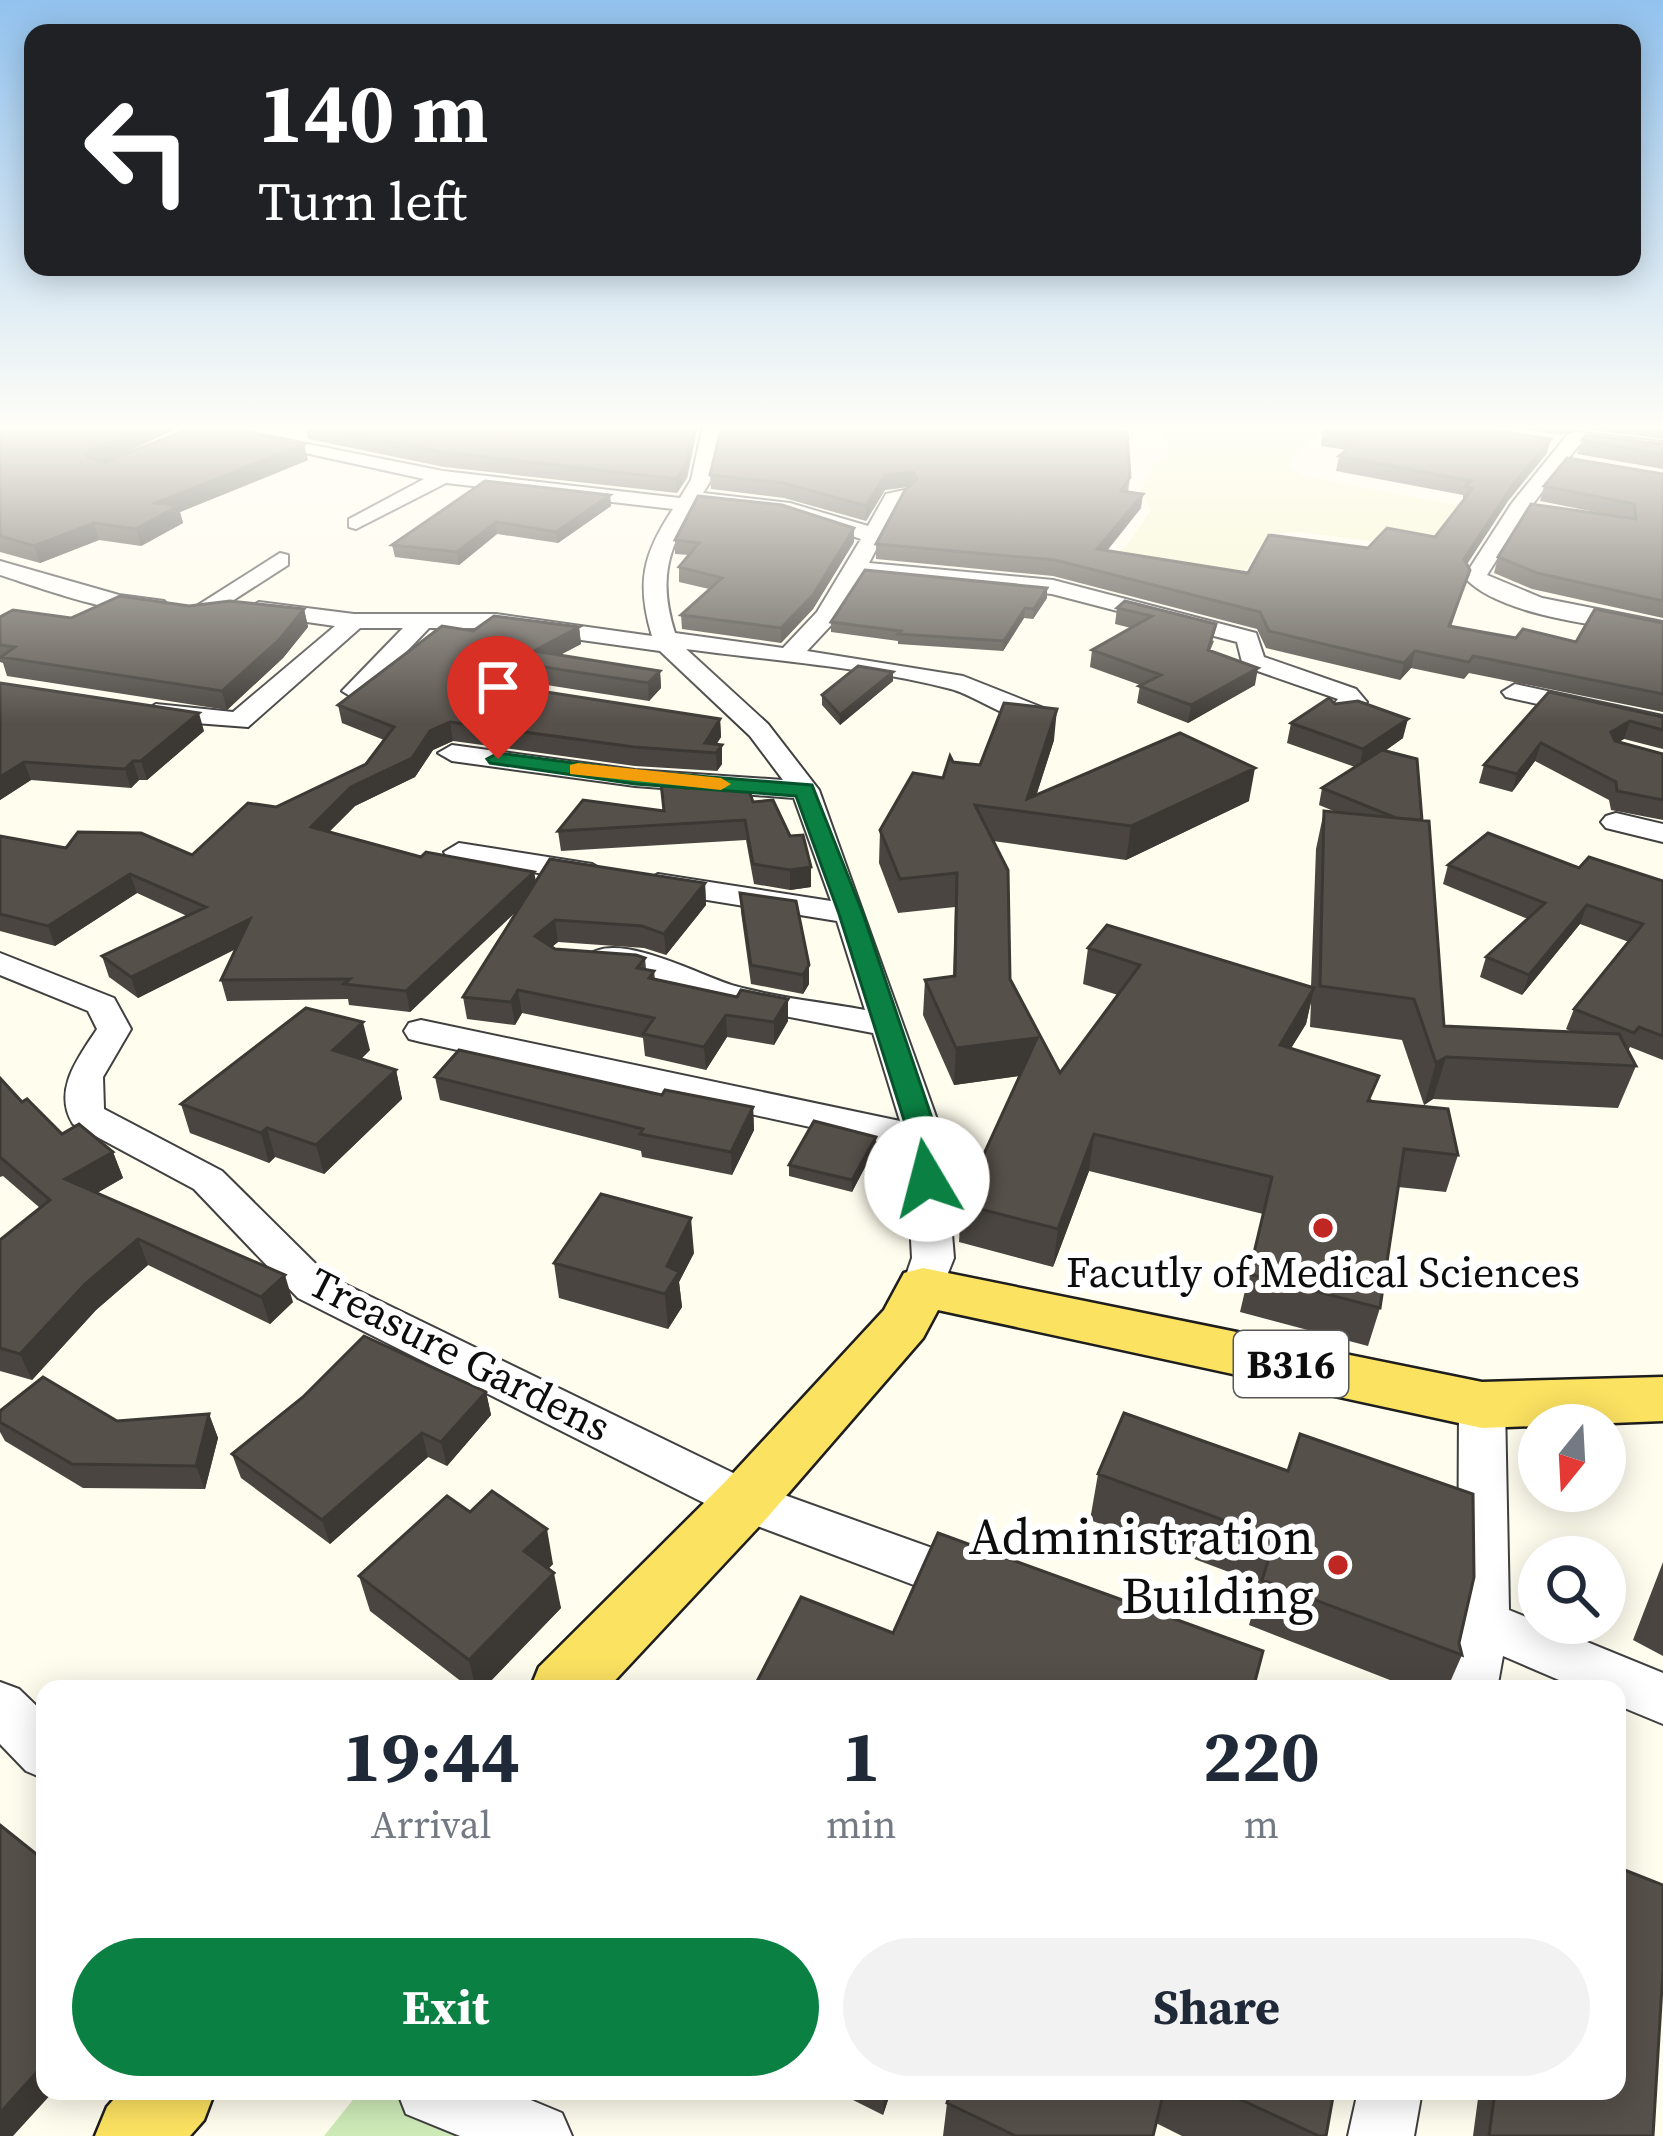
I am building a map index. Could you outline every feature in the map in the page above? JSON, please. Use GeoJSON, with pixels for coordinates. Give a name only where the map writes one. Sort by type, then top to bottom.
{"type":"FeatureCollection","features":[{"type":"Feature","properties":{"kind":"main road"},"geometry":{"type":"LineString","coordinates":[[572,1680],[745,1501],[904,1324],[923,1287]]}},
{"type":"Feature","properties":{"kind":"main road","name":"B316"},"geometry":{"type":"LineString","coordinates":[[923,1287],[1482,1405],[1663,1399]]}},
{"type":"Feature","properties":{"kind":"main road"},"geometry":{"type":"LineString","coordinates":[[136,2136],[167,2100]]}},
{"type":"Feature","properties":{"kind":"street"},"geometry":{"type":"LineString","coordinates":[[672,525],[658,548],[654,604],[665,642],[759,730],[805,790],[888,1025],[925,1139],[932,1258],[923,1287]]}},
{"type":"Feature","properties":{"kind":"street"},"geometry":{"type":"LineString","coordinates":[[847,525],[873,536]]}},
{"type":"Feature","properties":{"kind":"street"},"geometry":{"type":"LineString","coordinates":[[790,655],[827,616],[879,525]]}},
{"type":"Feature","properties":{"kind":"street"},"geometry":{"type":"LineString","coordinates":[[1517,525],[1475,577],[1484,586],[1537,603],[1663,629]]}},
{"type":"Feature","properties":{"kind":"street"},"geometry":{"type":"LineString","coordinates":[[207,607],[280,560]]}},
{"type":"Feature","properties":{"kind":"street"},"geometry":{"type":"LineString","coordinates":[[0,568],[117,602],[280,610],[354,621],[496,621],[790,655],[963,684],[1037,715]]}},
{"type":"Feature","properties":{"kind":"street"},"geometry":{"type":"LineString","coordinates":[[857,568],[1053,587],[1249,638],[1252,661],[1347,694],[1354,702],[1340,713]]}},
{"type":"Feature","properties":{"kind":"street"},"geometry":{"type":"LineString","coordinates":[[138,709],[239,721],[354,621]]}},
{"type":"Feature","properties":{"kind":"street"},"geometry":{"type":"LineString","coordinates":[[355,691],[421,622]]}},
{"type":"Feature","properties":{"kind":"street"},"geometry":{"type":"LineString","coordinates":[[1515,692],[1663,724]]}},
{"type":"Feature","properties":{"kind":"street"},"geometry":{"type":"LineString","coordinates":[[714,723],[759,730]]}},
{"type":"Feature","properties":{"kind":"street"},"geometry":{"type":"LineString","coordinates":[[452,753],[635,778],[805,790]]}},
{"type":"Feature","properties":{"kind":"street"},"geometry":{"type":"LineString","coordinates":[[1616,822],[1663,833]]}},
{"type":"Feature","properties":{"kind":"street"},"geometry":{"type":"LineString","coordinates":[[459,852],[851,914]]}},
{"type":"Feature","properties":{"kind":"street"},"geometry":{"type":"LineString","coordinates":[[558,956],[644,962],[728,995],[888,1025]]}},
{"type":"Feature","properties":{"kind":"street","name":"Treasure Gardens"},"geometry":{"type":"LineString","coordinates":[[0,963],[102,1005],[114,1029],[86,1077],[86,1115],[208,1180],[313,1287],[745,1501]]}},
{"type":"Feature","properties":{"kind":"street"},"geometry":{"type":"LineString","coordinates":[[421,1031],[925,1139]]}},
{"type":"Feature","properties":{"kind":"street"},"geometry":{"type":"LineString","coordinates":[[1472,1680],[1484,1623],[1482,1405]]}},
{"type":"Feature","properties":{"kind":"street"},"geometry":{"type":"LineString","coordinates":[[745,1501],[1012,1600]]}},
{"type":"Feature","properties":{"kind":"street"},"geometry":{"type":"LineString","coordinates":[[1484,1623],[1618,1680]]}},
{"type":"Feature","properties":{"kind":"street"},"geometry":{"type":"LineString","coordinates":[[1626,1683],[1663,1699]]}},
{"type":"Feature","properties":{"kind":"street"},"geometry":{"type":"LineString","coordinates":[[0,1707],[36,1743]]}},
{"type":"Feature","properties":{"kind":"street"},"geometry":{"type":"LineString","coordinates":[[452,2100],[539,2136]]}},
{"type":"Feature","properties":{"kind":"street"},"geometry":{"type":"LineString","coordinates":[[1381,2136],[1388,2100]]}},
{"type":"Feature","properties":{"kind":"green space"},"geometry":{"type":"Polygon","coordinates":[[[1141,525],[1487,525],[1479,538],[1390,544],[1300,532],[1268,534],[1240,578],[1114,554],[1141,525]]]}},
{"type":"Feature","properties":{"kind":"green space"},"geometry":{"type":"Polygon","coordinates":[[[353,2100],[468,2100],[543,2136],[324,2136],[353,2100]]]}},
{"type":"Feature","properties":{"kind":"building"},"geometry":{"type":"Polygon","coordinates":[[[0,525],[90,525],[34,546],[0,536],[0,525]]]}},
{"type":"Feature","properties":{"kind":"building"},"geometry":{"type":"Polygon","coordinates":[[[422,525],[493,525],[457,552],[392,545],[422,525]]]}},
{"type":"Feature","properties":{"kind":"building"},"geometry":{"type":"Polygon","coordinates":[[[512,525],[567,525],[556,532],[512,525]]]}},
{"type":"Feature","properties":{"kind":"building"},"geometry":{"type":"Polygon","coordinates":[[[683,525],[854,528],[813,595],[781,628],[681,615],[722,578],[679,567],[699,543],[675,540],[683,525]]]}},
{"type":"Feature","properties":{"kind":"building"},"geometry":{"type":"Polygon","coordinates":[[[886,525],[1117,525],[1097,549],[1248,573],[1269,535],[1368,548],[1387,528],[1435,537],[1445,525],[1487,525],[1464,559],[1470,570],[1449,626],[1516,638],[1523,629],[1576,642],[1595,609],[1663,623],[1663,694],[1473,656],[1469,662],[1415,651],[1404,663],[1269,631],[1260,612],[1055,560],[876,544],[886,525]]]}},
{"type":"Feature","properties":{"kind":"building"},"geometry":{"type":"Polygon","coordinates":[[[1518,525],[1663,525],[1663,601],[1537,573],[1498,557],[1518,525]]]}},
{"type":"Feature","properties":{"kind":"building"},"geometry":{"type":"Polygon","coordinates":[[[865,570],[1047,588],[1034,609],[1025,608],[1004,641],[898,634],[901,631],[831,622],[865,570]]]}},
{"type":"Feature","properties":{"kind":"building"},"geometry":{"type":"Polygon","coordinates":[[[120,596],[189,606],[230,601],[304,609],[279,640],[222,691],[1,657],[15,647],[0,645],[0,617],[13,610],[71,618],[120,596]]]}},
{"type":"Feature","properties":{"kind":"building"},"geometry":{"type":"Polygon","coordinates":[[[1125,601],[1216,624],[1208,650],[1258,668],[1191,705],[1139,686],[1161,675],[1092,650],[1152,616],[1117,608],[1125,601]]]}},
{"type":"Feature","properties":{"kind":"building"},"geometry":{"type":"Polygon","coordinates":[[[494,616],[579,627],[534,651],[660,671],[648,683],[485,658],[467,669],[482,682],[720,719],[705,743],[722,745],[716,753],[634,747],[450,722],[430,731],[412,758],[351,787],[311,827],[421,857],[426,852],[534,872],[406,991],[344,984],[350,979],[221,980],[250,919],[131,977],[102,956],[206,907],[130,874],[48,926],[0,914],[0,836],[66,848],[78,832],[141,833],[192,855],[248,803],[276,807],[366,764],[394,727],[338,705],[442,626],[473,631],[494,616]]]}},
{"type":"Feature","properties":{"kind":"building"},"geometry":{"type":"Polygon","coordinates":[[[858,666],[893,672],[840,715],[822,695],[858,666]]]}},
{"type":"Feature","properties":{"kind":"building"},"geometry":{"type":"Polygon","coordinates":[[[0,683],[199,713],[125,769],[24,762],[0,777],[0,683]]]}},
{"type":"Feature","properties":{"kind":"building"},"geometry":{"type":"Polygon","coordinates":[[[1549,692],[1663,717],[1663,730],[1630,721],[1611,732],[1615,741],[1663,754],[1663,800],[1617,791],[1616,782],[1541,743],[1517,774],[1484,765],[1549,692]]]}},
{"type":"Feature","properties":{"kind":"building"},"geometry":{"type":"Polygon","coordinates":[[[1329,698],[1335,704],[1358,701],[1408,719],[1363,749],[1291,723],[1329,698]]]}},
{"type":"Feature","properties":{"kind":"building"},"geometry":{"type":"Polygon","coordinates":[[[1004,703],[1057,709],[1027,799],[1180,733],[1255,768],[1131,826],[975,805],[1008,870],[1010,979],[1060,1073],[1140,965],[1088,948],[1107,925],[1314,988],[1280,1045],[1379,1076],[1368,1101],[1448,1109],[1458,1155],[1404,1149],[1380,1308],[1249,1274],[1272,1177],[1094,1134],[1058,1229],[961,1204],[1037,1038],[956,1048],[925,980],[955,976],[957,873],[900,879],[880,830],[913,773],[943,778],[950,756],[953,762],[980,765],[1004,703]]]}},
{"type":"Feature","properties":{"kind":"building"},"geometry":{"type":"Polygon","coordinates":[[[1382,750],[1417,759],[1422,820],[1396,818],[1322,788],[1382,750]]]}},
{"type":"Feature","properties":{"kind":"building"},"geometry":{"type":"Polygon","coordinates":[[[660,773],[698,776],[688,788],[746,782],[753,802],[773,800],[790,836],[803,835],[811,867],[790,870],[753,864],[745,820],[558,831],[583,800],[664,811],[660,773]]]}},
{"type":"Feature","properties":{"kind":"building"},"geometry":{"type":"Polygon","coordinates":[[[1324,811],[1429,821],[1444,1026],[1619,1034],[1636,1066],[1446,1057],[1436,1063],[1414,999],[1320,986],[1324,811]]]}},
{"type":"Feature","properties":{"kind":"building"},"geometry":{"type":"Polygon","coordinates":[[[1488,833],[1579,868],[1589,857],[1663,881],[1663,1036],[1639,1027],[1634,1033],[1574,1009],[1643,924],[1587,905],[1529,975],[1486,957],[1545,903],[1448,865],[1488,833]]]}},
{"type":"Feature","properties":{"kind":"building"},"geometry":{"type":"Polygon","coordinates":[[[550,859],[705,883],[664,934],[642,926],[555,920],[535,936],[555,949],[645,958],[637,968],[654,971],[649,978],[737,997],[741,990],[788,999],[774,1022],[726,1015],[704,1047],[643,1034],[654,1018],[518,990],[511,1002],[463,997],[550,859]]]}},
{"type":"Feature","properties":{"kind":"building"},"geometry":{"type":"Polygon","coordinates":[[[740,893],[796,901],[809,965],[803,975],[751,965],[740,893]]]}},
{"type":"Feature","properties":{"kind":"building"},"geometry":{"type":"Polygon","coordinates":[[[306,1008],[363,1022],[333,1050],[396,1070],[316,1145],[267,1128],[261,1133],[181,1104],[306,1008]]]}},
{"type":"Feature","properties":{"kind":"building"},"geometry":{"type":"Polygon","coordinates":[[[459,1050],[662,1095],[665,1090],[753,1107],[731,1152],[640,1134],[643,1129],[435,1077],[459,1050]]]}},
{"type":"Feature","properties":{"kind":"building"},"geometry":{"type":"Polygon","coordinates":[[[0,1078],[62,1134],[79,1124],[113,1152],[65,1179],[285,1275],[261,1297],[138,1239],[85,1284],[20,1354],[0,1348],[0,1240],[50,1200],[0,1157],[0,1078]]]}},
{"type":"Feature","properties":{"kind":"building"},"geometry":{"type":"Polygon","coordinates":[[[814,1121],[876,1137],[852,1180],[789,1165],[814,1121]]]}},
{"type":"Feature","properties":{"kind":"building"},"geometry":{"type":"Polygon","coordinates":[[[601,1194],[691,1218],[667,1266],[679,1272],[665,1294],[554,1263],[601,1194]]]}},
{"type":"Feature","properties":{"kind":"building"},"geometry":{"type":"Polygon","coordinates":[[[364,1336],[486,1392],[441,1442],[422,1433],[322,1520],[232,1454],[303,1397],[364,1336]]]}},
{"type":"Feature","properties":{"kind":"building"},"geometry":{"type":"Polygon","coordinates":[[[43,1377],[117,1421],[209,1414],[196,1466],[72,1464],[0,1422],[0,1411],[43,1377]]]}},
{"type":"Feature","properties":{"kind":"building"},"geometry":{"type":"Polygon","coordinates":[[[1124,1413],[1288,1471],[1300,1434],[1473,1494],[1474,1577],[1459,1643],[1462,1655],[1262,1580],[1275,1539],[1098,1474],[1124,1413]]]}},
{"type":"Feature","properties":{"kind":"building"},"geometry":{"type":"Polygon","coordinates":[[[492,1491],[547,1529],[524,1551],[554,1573],[469,1660],[359,1576],[447,1496],[470,1512],[492,1491]]]}},
{"type":"Feature","properties":{"kind":"building"},"geometry":{"type":"Polygon","coordinates":[[[938,1533],[1263,1651],[1255,1680],[758,1680],[801,1597],[893,1633],[938,1533]]]}},
{"type":"Feature","properties":{"kind":"building"},"geometry":{"type":"Polygon","coordinates":[[[0,1825],[36,1854],[36,2073],[0,2113],[0,1825]]]}},
{"type":"Feature","properties":{"kind":"building"},"geometry":{"type":"Polygon","coordinates":[[[1626,1871],[1663,1885],[1653,2136],[1489,2136],[1494,2100],[1626,2100],[1626,1871]]]}},
{"type":"Feature","properties":{"kind":"building"},"geometry":{"type":"Polygon","coordinates":[[[1162,2100],[1153,2136],[1016,2136],[947,2103],[1162,2100]]]}},
{"type":"Feature","properties":{"kind":"building"},"geometry":{"type":"Polygon","coordinates":[[[1241,2100],[1332,2100],[1326,2136],[1241,2100]]]}},
{"type":"Feature","properties":{"kind":"slow traffic"},"geometry":{"type":"LineString","coordinates":[[578,770],[721,784]]}},
{"type":"Feature","properties":{"kind":"place","name":"Facutly of Medical Sciences"},"geometry":{"type":"Point","coordinates":[1323,1228]}},
{"type":"Feature","properties":{"kind":"place","name":"Administration Building"},"geometry":{"type":"Point","coordinates":[1338,1565]}},
{"type":"Feature","properties":{"kind":"route"},"geometry":{"type":"LineString","coordinates":[[498,759],[635,778],[805,790],[925,1139],[927,1179]]}}]}
